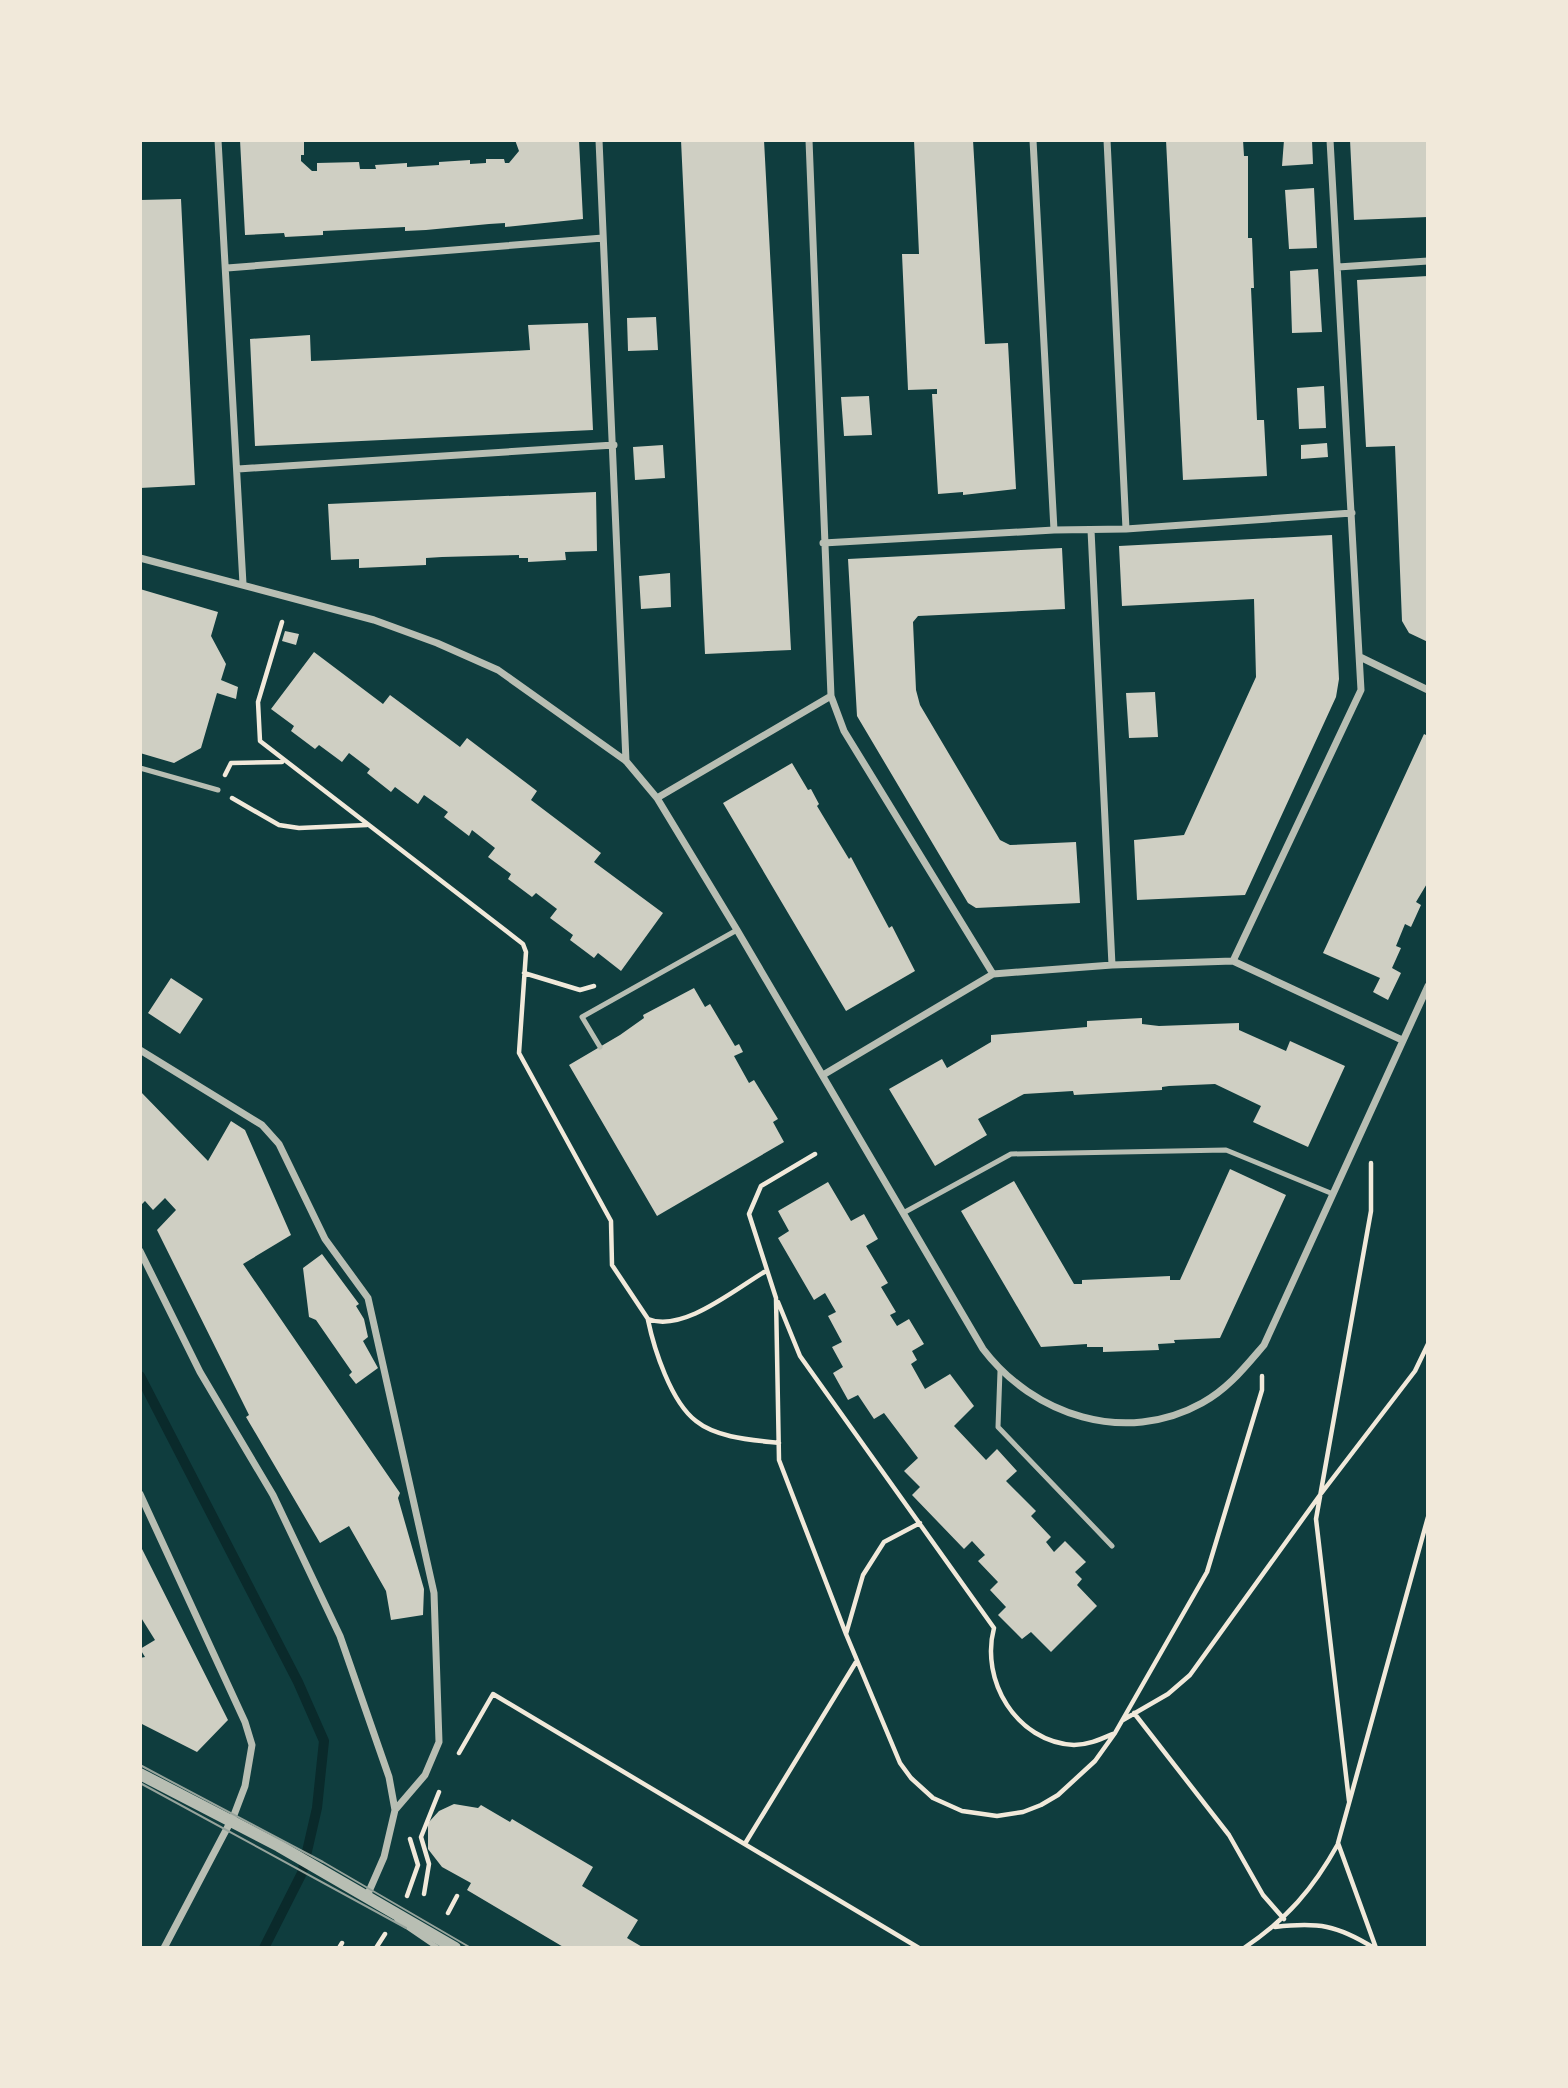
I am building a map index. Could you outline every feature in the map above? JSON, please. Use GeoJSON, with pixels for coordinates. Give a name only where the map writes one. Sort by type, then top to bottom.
{"type":"FeatureCollection","features":[{"type":"Feature","properties":{"kind":"street"},"geometry":{"type":"LineString","coordinates":[[218,140],[243,584]]}},
{"type":"Feature","properties":{"kind":"street"},"geometry":{"type":"LineString","coordinates":[[599,140],[626,761]]}},
{"type":"Feature","properties":{"kind":"street"},"geometry":{"type":"LineString","coordinates":[[809,140],[831,696],[844,731],[993,974]]}},
{"type":"Feature","properties":{"kind":"street"},"geometry":{"type":"LineString","coordinates":[[1033,140],[1054,530]]}},
{"type":"Feature","properties":{"kind":"street"},"geometry":{"type":"LineString","coordinates":[[1107,140],[1126,530]]}},
{"type":"Feature","properties":{"kind":"street"},"geometry":{"type":"LineString","coordinates":[[1233,961],[1361,690],[1330,140]]}},
{"type":"Feature","properties":{"kind":"street"},"geometry":{"type":"LineString","coordinates":[[227,268],[603,238]]}},
{"type":"Feature","properties":{"kind":"street"},"geometry":{"type":"LineString","coordinates":[[1338,267],[1428,261]]}},
{"type":"Feature","properties":{"kind":"street"},"geometry":{"type":"LineString","coordinates":[[238,469],[614,445]]}},
{"type":"Feature","properties":{"kind":"street"},"geometry":{"type":"LineString","coordinates":[[823,543],[1054,530],[1126,530],[1352,513]]}},
{"type":"Feature","properties":{"kind":"street"},"geometry":{"type":"LineString","coordinates":[[1091,530],[1112,965]]}},
{"type":"Feature","properties":{"kind":"street"},"geometry":{"type":"LineString","coordinates":[[140,558],[374,620],[498,670],[626,761],[657,798],[905,1212],[983,1349],[1000,1371],[1022,1390],[1065,1412],[1108,1422],[1139,1422],[1202,1403],[1228,1385],[1264,1345],[1428,986]]}},
{"type":"Feature","properties":{"kind":"street"},"geometry":{"type":"LineString","coordinates":[[1360,657],[1428,690]]}},
{"type":"Feature","properties":{"kind":"street"},"geometry":{"type":"LineString","coordinates":[[657,798],[831,696]]}},
{"type":"Feature","properties":{"kind":"street"},"geometry":{"type":"LineString","coordinates":[[823,1075],[993,974],[1112,965],[1233,961],[1402,1040]]}},
{"type":"Feature","properties":{"kind":"street"},"geometry":{"type":"LineString","coordinates":[[140,1050],[262,1125],[279,1144],[325,1240],[368,1298],[435,1593],[439,1742],[425,1775],[395,1810]]}},
{"type":"Feature","properties":{"kind":"street"},"geometry":{"type":"LineString","coordinates":[[140,1251],[200,1372],[273,1495],[340,1636],[389,1777],[395,1810],[384,1857],[367,1896]]}},
{"type":"Feature","properties":{"kind":"street"},"geometry":{"type":"LineString","coordinates":[[140,1494],[251,1737],[250,1770],[230,1821],[164,1948]]}},
{"type":"Feature","properties":{"kind":"street"},"geometry":{"type":"LineString","coordinates":[[140,1774],[279,1846],[367,1896],[447,1947]]}},
{"type":"Feature","properties":{"kind":"lane"},"geometry":{"type":"LineString","coordinates":[[140,768],[218,790]]}},
{"type":"Feature","properties":{"kind":"lane"},"geometry":{"type":"LineString","coordinates":[[600,1047],[582,1017],[737,930]]}},
{"type":"Feature","properties":{"kind":"lane"},"geometry":{"type":"LineString","coordinates":[[905,1212],[1011,1154],[1226,1150],[1334,1194]]}},
{"type":"Feature","properties":{"kind":"lane"},"geometry":{"type":"LineString","coordinates":[[1000,1371],[998,1427],[1112,1546]]}},
{"type":"Feature","properties":{"kind":"path"},"geometry":{"type":"LineString","coordinates":[[282,622],[258,702],[258,736],[264,746],[519,939],[526,952],[519,1053],[611,1220],[612,1265],[648,1319],[653,1343],[675,1393],[696,1421],[744,1439],[779,1443]]}},
{"type":"Feature","properties":{"kind":"path"},"geometry":{"type":"LineString","coordinates":[[231,763],[284,762]]}},
{"type":"Feature","properties":{"kind":"path"},"geometry":{"type":"LineString","coordinates":[[218,790],[279,825],[299,828],[368,825]]}},
{"type":"Feature","properties":{"kind":"path"},"geometry":{"type":"LineString","coordinates":[[524,973],[580,990],[606,983]]}},
{"type":"Feature","properties":{"kind":"path"},"geometry":{"type":"LineString","coordinates":[[815,1154],[761,1186],[749,1214],[750,1225],[766,1271],[800,1356],[993,1628],[988,1647],[990,1664],[995,1682],[1012,1712],[1037,1732],[1063,1743],[1086,1744],[1115,1733]]}},
{"type":"Feature","properties":{"kind":"path"},"geometry":{"type":"LineString","coordinates":[[1349,1801],[1316,1519],[1371,1211],[1371,1160]]}},
{"type":"Feature","properties":{"kind":"path"},"geometry":{"type":"LineString","coordinates":[[648,1319],[672,1324],[682,1321],[766,1271]]}},
{"type":"Feature","properties":{"kind":"path"},"geometry":{"type":"LineString","coordinates":[[776,1298],[779,1460],[846,1634],[905,1770],[933,1798],[962,1811],[1010,1815],[1041,1805],[1058,1795],[1095,1761],[1115,1733],[1207,1572],[1262,1390],[1264,1345]]}},
{"type":"Feature","properties":{"kind":"path"},"geometry":{"type":"LineString","coordinates":[[1122,1720],[1168,1694],[1190,1675],[1320,1495],[1415,1371],[1428,1344]]}},
{"type":"Feature","properties":{"kind":"path"},"geometry":{"type":"LineString","coordinates":[[1244,1948],[1284,1919],[1324,1869],[1339,1843],[1428,1517]]}},
{"type":"Feature","properties":{"kind":"path"},"geometry":{"type":"LineString","coordinates":[[846,1634],[863,1575],[884,1542],[920,1523]]}},
{"type":"Feature","properties":{"kind":"path"},"geometry":{"type":"LineString","coordinates":[[746,1843],[857,1661]]}},
{"type":"Feature","properties":{"kind":"path"},"geometry":{"type":"LineString","coordinates":[[453,1762],[493,1694],[919,1948]]}},
{"type":"Feature","properties":{"kind":"path"},"geometry":{"type":"LineString","coordinates":[[1134,1713],[1229,1835],[1263,1895],[1284,1919]]}},
{"type":"Feature","properties":{"kind":"path"},"geometry":{"type":"LineString","coordinates":[[424,1894],[429,1864],[421,1836],[443,1783]]}},
{"type":"Feature","properties":{"kind":"path"},"geometry":{"type":"LineString","coordinates":[[395,1810],[418,1865],[409,1893]]}},
{"type":"Feature","properties":{"kind":"path"},"geometry":{"type":"LineString","coordinates":[[1339,1843],[1375,1948]]}},
{"type":"Feature","properties":{"kind":"path"},"geometry":{"type":"LineString","coordinates":[[448,1913],[457,1896]]}},
{"type":"Feature","properties":{"kind":"path"},"geometry":{"type":"LineString","coordinates":[[1275,1927],[1303,1924],[1333,1927],[1375,1948]]}},
{"type":"Feature","properties":{"kind":"building"},"geometry":{"type":"Polygon","coordinates":[[[240,140],[304,140],[304,155],[301,155],[301,161],[312,171],[317,171],[317,163],[359,162],[360,169],[376,169],[375,165],[407,163],[407,167],[470,160],[470,164],[486,163],[486,159],[504,159],[505,163],[509,163],[519,151],[515,140],[579,140],[583,219],[505,227],[505,223],[405,231],[405,227],[323,231],[323,235],[285,237],[284,233],[245,235],[240,140]]]}},
{"type":"Feature","properties":{"kind":"building"},"geometry":{"type":"Polygon","coordinates":[[[681,140],[764,140],[791,650],[705,654],[681,140]]]}},
{"type":"Feature","properties":{"kind":"building"},"geometry":{"type":"Polygon","coordinates":[[[914,140],[973,140],[985,344],[1008,343],[1016,489],[963,495],[963,492],[938,494],[932,394],[937,394],[937,389],[908,390],[902,254],[919,254],[914,140]]]}},
{"type":"Feature","properties":{"kind":"building"},"geometry":{"type":"Polygon","coordinates":[[[1166,140],[1243,140],[1244,156],[1248,156],[1248,238],[1252,238],[1254,288],[1251,288],[1257,420],[1264,420],[1267,476],[1183,480],[1166,140]]]}},
{"type":"Feature","properties":{"kind":"building"},"geometry":{"type":"Polygon","coordinates":[[[1284,140],[1312,140],[1313,164],[1282,166],[1284,140]]]}},
{"type":"Feature","properties":{"kind":"building"},"geometry":{"type":"Polygon","coordinates":[[[1350,140],[1428,140],[1428,217],[1354,220],[1350,140]]]}},
{"type":"Feature","properties":{"kind":"building"},"geometry":{"type":"Polygon","coordinates":[[[1314,188],[1317,248],[1289,249],[1285,190],[1314,188]]]}},
{"type":"Feature","properties":{"kind":"building"},"geometry":{"type":"Polygon","coordinates":[[[181,199],[195,485],[140,488],[140,200],[181,199]]]}},
{"type":"Feature","properties":{"kind":"building"},"geometry":{"type":"Polygon","coordinates":[[[1318,269],[1322,332],[1292,333],[1290,271],[1318,269]]]}},
{"type":"Feature","properties":{"kind":"building"},"geometry":{"type":"Polygon","coordinates":[[[1428,276],[1428,642],[1409,633],[1402,621],[1395,446],[1366,447],[1357,280],[1428,276]]]}},
{"type":"Feature","properties":{"kind":"building"},"geometry":{"type":"Polygon","coordinates":[[[656,317],[658,350],[628,351],[627,318],[656,317]]]}},
{"type":"Feature","properties":{"kind":"building"},"geometry":{"type":"Polygon","coordinates":[[[588,323],[593,430],[255,446],[250,339],[310,335],[311,361],[336,360],[530,350],[528,325],[588,323]]]}},
{"type":"Feature","properties":{"kind":"building"},"geometry":{"type":"Polygon","coordinates":[[[1324,386],[1326,428],[1299,429],[1297,388],[1324,386]]]}},
{"type":"Feature","properties":{"kind":"building"},"geometry":{"type":"Polygon","coordinates":[[[869,396],[872,435],[844,436],[841,397],[869,396]]]}},
{"type":"Feature","properties":{"kind":"building"},"geometry":{"type":"Polygon","coordinates":[[[1327,443],[1328,457],[1301,459],[1301,445],[1327,443]]]}},
{"type":"Feature","properties":{"kind":"building"},"geometry":{"type":"Polygon","coordinates":[[[663,445],[665,478],[635,480],[633,447],[663,445]]]}},
{"type":"Feature","properties":{"kind":"building"},"geometry":{"type":"Polygon","coordinates":[[[596,492],[597,551],[565,552],[566,560],[528,562],[528,558],[519,558],[519,555],[442,557],[426,558],[426,565],[359,568],[359,559],[331,560],[328,504],[596,492]]]}},
{"type":"Feature","properties":{"kind":"building"},"geometry":{"type":"Polygon","coordinates":[[[1332,535],[1339,679],[1336,697],[1245,895],[1137,900],[1134,840],[1184,835],[1256,677],[1254,599],[1122,606],[1119,546],[1332,535]]]}},
{"type":"Feature","properties":{"kind":"building"},"geometry":{"type":"Polygon","coordinates":[[[1062,548],[1065,609],[918,616],[913,622],[916,690],[920,705],[1000,840],[1010,845],[1076,842],[1080,903],[976,908],[968,903],[857,716],[848,559],[1062,548]]]}},
{"type":"Feature","properties":{"kind":"building"},"geometry":{"type":"Polygon","coordinates":[[[670,573],[671,607],[641,609],[639,576],[670,573]]]}},
{"type":"Feature","properties":{"kind":"building"},"geometry":{"type":"Polygon","coordinates":[[[140,589],[218,612],[211,636],[226,664],[221,680],[238,687],[236,699],[217,693],[201,748],[174,763],[140,753],[140,589]]]}},
{"type":"Feature","properties":{"kind":"building"},"geometry":{"type":"Polygon","coordinates":[[[285,631],[299,634],[296,645],[282,641],[285,631]]]}},
{"type":"Feature","properties":{"kind":"building"},"geometry":{"type":"Polygon","coordinates":[[[314,652],[383,704],[390,695],[460,747],[467,738],[537,791],[531,800],[601,853],[594,862],[663,913],[621,971],[598,953],[594,958],[570,940],[573,935],[550,918],[557,909],[536,893],[532,897],[508,879],[511,874],[488,857],[495,848],[472,830],[469,836],[444,817],[448,812],[424,795],[418,804],[395,787],[391,792],[367,773],[370,769],[349,753],[342,762],[319,745],[315,749],[291,731],[294,726],[271,709],[314,652]]]}},
{"type":"Feature","properties":{"kind":"building"},"geometry":{"type":"Polygon","coordinates":[[[1155,692],[1158,737],[1129,738],[1126,693],[1155,692]]]}},
{"type":"Feature","properties":{"kind":"building"},"geometry":{"type":"Polygon","coordinates":[[[1424,734],[1428,736],[1428,882],[1416,902],[1421,905],[1411,927],[1405,924],[1396,946],[1401,948],[1392,968],[1401,973],[1388,1000],[1373,992],[1380,978],[1323,953],[1424,734]]]}},
{"type":"Feature","properties":{"kind":"building"},"geometry":{"type":"Polygon","coordinates":[[[792,763],[808,790],[811,789],[819,804],[817,806],[849,859],[851,857],[889,928],[892,926],[915,971],[846,1011],[723,803],[792,763]]]}},
{"type":"Feature","properties":{"kind":"building"},"geometry":{"type":"Polygon","coordinates":[[[171,978],[203,999],[180,1034],[148,1013],[171,978]]]}},
{"type":"Feature","properties":{"kind":"building"},"geometry":{"type":"Polygon","coordinates":[[[694,988],[705,1007],[710,1004],[735,1046],[739,1044],[743,1052],[734,1056],[749,1083],[754,1080],[778,1119],[773,1122],[784,1142],[657,1216],[569,1065],[620,1035],[644,1018],[643,1015],[694,988]]]}},
{"type":"Feature","properties":{"kind":"building"},"geometry":{"type":"Polygon","coordinates":[[[1142,1018],[1142,1024],[1159,1026],[1239,1023],[1239,1030],[1286,1051],[1290,1041],[1345,1066],[1308,1147],[1253,1122],[1261,1106],[1215,1084],[1169,1086],[1162,1087],[1162,1090],[1074,1095],[1073,1091],[1024,1094],[978,1119],[987,1135],[935,1166],[889,1089],[942,1059],[947,1068],[991,1042],[991,1035],[1087,1027],[1087,1021],[1142,1018]]]}},
{"type":"Feature","properties":{"kind":"building"},"geometry":{"type":"Polygon","coordinates":[[[140,1091],[208,1161],[231,1121],[245,1130],[291,1235],[243,1264],[400,1493],[398,1498],[424,1589],[423,1615],[391,1620],[386,1591],[349,1526],[320,1543],[246,1417],[249,1415],[157,1230],[176,1210],[165,1198],[153,1210],[145,1201],[140,1206],[140,1091]]]}},
{"type":"Feature","properties":{"kind":"building"},"geometry":{"type":"Polygon","coordinates":[[[1230,1169],[1286,1195],[1220,1338],[1174,1340],[1175,1343],[1158,1344],[1159,1350],[1103,1352],[1103,1347],[1087,1347],[1087,1344],[1041,1347],[961,1211],[1014,1181],[1074,1284],[1082,1284],[1082,1280],[1170,1276],[1170,1280],[1180,1280],[1230,1169]]]}},
{"type":"Feature","properties":{"kind":"building"},"geometry":{"type":"Polygon","coordinates":[[[828,1182],[851,1221],[864,1214],[878,1239],[866,1246],[888,1283],[881,1287],[896,1312],[890,1315],[897,1326],[909,1319],[924,1344],[912,1351],[917,1360],[911,1364],[925,1389],[950,1374],[974,1406],[954,1426],[986,1460],[997,1449],[1017,1471],[1006,1481],[1036,1511],[1031,1516],[1051,1537],[1046,1542],[1054,1552],[1065,1541],[1086,1562],[1075,1572],[1082,1579],[1077,1585],[1097,1606],[1051,1652],[1031,1632],[1022,1639],[998,1615],[1006,1607],[990,1590],[998,1582],[978,1561],[985,1555],[972,1541],[964,1549],[912,1495],[920,1487],[904,1471],[918,1458],[884,1413],[874,1419],[858,1395],[848,1400],[833,1373],[843,1367],[832,1347],[842,1342],[828,1316],[836,1312],[825,1293],[814,1300],[778,1238],[789,1231],[778,1211],[828,1182]]]}},
{"type":"Feature","properties":{"kind":"building"},"geometry":{"type":"Polygon","coordinates":[[[322,1254],[359,1304],[356,1306],[364,1319],[368,1337],[363,1341],[378,1368],[356,1384],[349,1375],[352,1372],[316,1320],[309,1317],[303,1268],[322,1254]]]}},
{"type":"Feature","properties":{"kind":"building"},"geometry":{"type":"Polygon","coordinates":[[[140,1545],[228,1720],[197,1752],[140,1723],[140,1658],[145,1657],[140,1649],[155,1640],[140,1616],[140,1545]]]}},
{"type":"Feature","properties":{"kind":"building"},"geometry":{"type":"Polygon","coordinates":[[[454,1804],[478,1808],[481,1805],[510,1822],[512,1819],[593,1867],[582,1886],[638,1920],[627,1938],[644,1948],[565,1948],[467,1890],[471,1883],[442,1867],[428,1849],[428,1823],[439,1811],[454,1804]]]}},
{"type":"Feature","properties":{"kind":"waterway"},"geometry":{"type":"LineString","coordinates":[[140,1376],[298,1682],[324,1741],[317,1808],[302,1873],[264,1948]]}},
{"type":"Feature","properties":{"kind":"tram line"},"geometry":{"type":"LineString","coordinates":[[140,1765],[323,1862],[471,1948]]}},
{"type":"Feature","properties":{"kind":"tram line"},"geometry":{"type":"LineString","coordinates":[[140,1783],[406,1928]]}}]}
